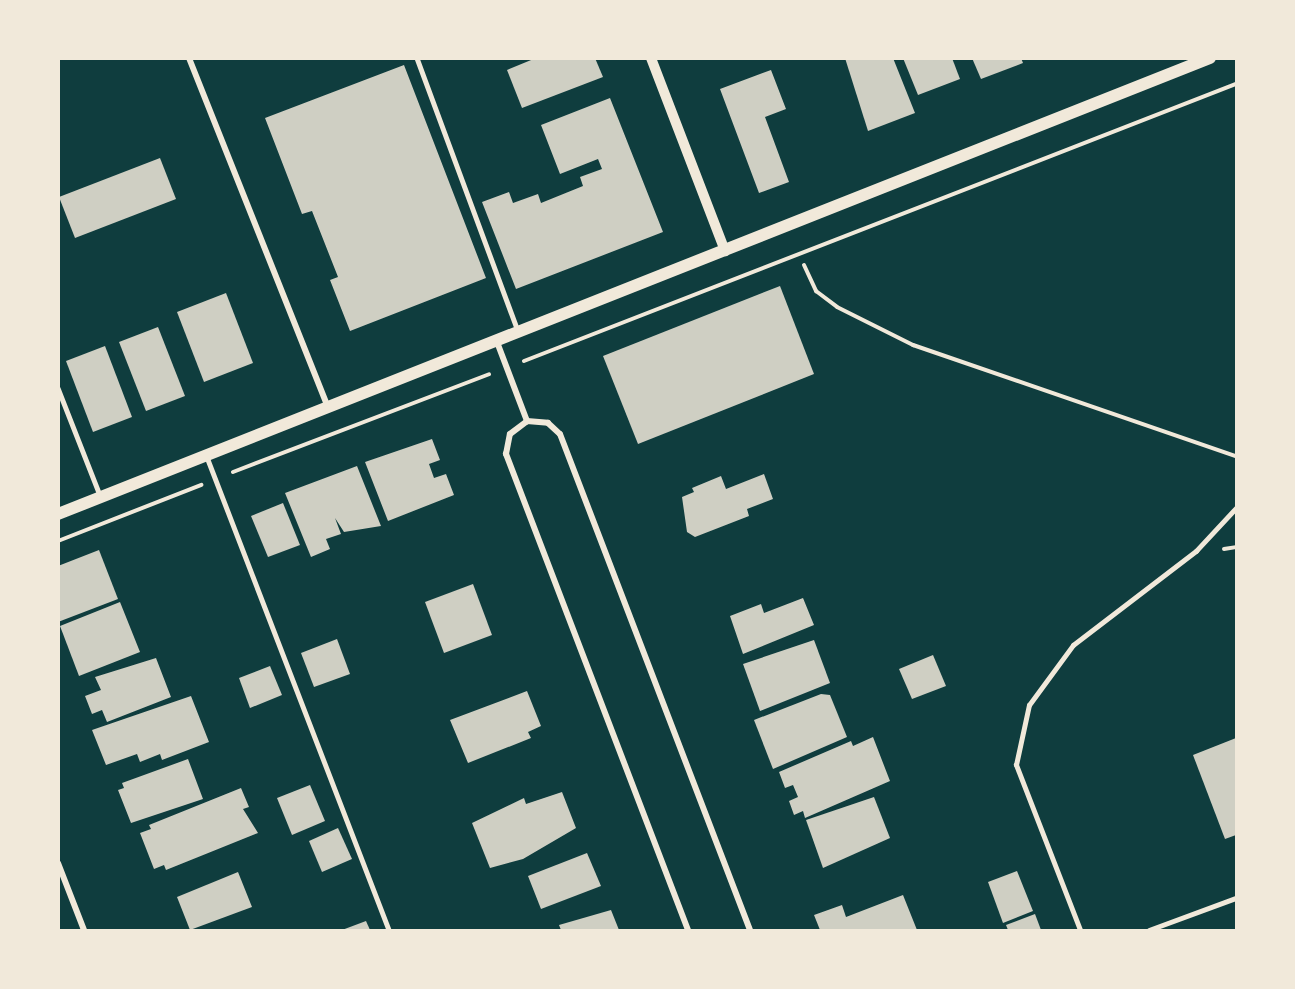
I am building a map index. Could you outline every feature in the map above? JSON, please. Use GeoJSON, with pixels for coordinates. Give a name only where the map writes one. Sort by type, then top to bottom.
{"type":"FeatureCollection","features":[{"type":"Feature","properties":{"kind":"main road"},"geometry":{"type":"LineString","coordinates":[[58,514],[1210,58]]}},
{"type":"Feature","properties":{"kind":"street"},"geometry":{"type":"LineString","coordinates":[[189,58],[328,408]]}},
{"type":"Feature","properties":{"kind":"street"},"geometry":{"type":"LineString","coordinates":[[651,58],[725,251]]}},
{"type":"Feature","properties":{"kind":"street"},"geometry":{"type":"LineString","coordinates":[[497,342],[527,421]]}},
{"type":"Feature","properties":{"kind":"street"},"geometry":{"type":"LineString","coordinates":[[688,930],[506,454],[510,434],[527,421],[549,423],[560,434],[750,930]]}},
{"type":"Feature","properties":{"kind":"street"},"geometry":{"type":"LineString","coordinates":[[58,863],[84,930]]}},
{"type":"Feature","properties":{"kind":"lane"},"geometry":{"type":"LineString","coordinates":[[417,58],[519,333]]}},
{"type":"Feature","properties":{"kind":"lane"},"geometry":{"type":"LineString","coordinates":[[58,388],[101,498]]}},
{"type":"Feature","properties":{"kind":"lane"},"geometry":{"type":"LineString","coordinates":[[207,456],[389,930]]}},
{"type":"Feature","properties":{"kind":"lane"},"geometry":{"type":"LineString","coordinates":[[1080,930],[1016,765],[1029,705],[1073,645],[1196,551],[1236,508]]}},
{"type":"Feature","properties":{"kind":"lane"},"geometry":{"type":"LineString","coordinates":[[1149,930],[1236,898]]}},
{"type":"Feature","properties":{"kind":"path"},"geometry":{"type":"LineString","coordinates":[[531,358],[1236,84]]}},
{"type":"Feature","properties":{"kind":"path"},"geometry":{"type":"LineString","coordinates":[[804,265],[816,291],[837,307],[913,345],[1236,456]]}},
{"type":"Feature","properties":{"kind":"path"},"geometry":{"type":"LineString","coordinates":[[229,474],[468,382]]}},
{"type":"Feature","properties":{"kind":"path"},"geometry":{"type":"LineString","coordinates":[[58,541],[207,483]]}},
{"type":"Feature","properties":{"kind":"building"},"geometry":{"type":"Polygon","coordinates":[[[536,58],[595,58],[603,77],[522,108],[507,70],[536,58]]]}},
{"type":"Feature","properties":{"kind":"building"},"geometry":{"type":"Polygon","coordinates":[[[845,58],[893,58],[915,113],[868,131],[845,58]]]}},
{"type":"Feature","properties":{"kind":"building"},"geometry":{"type":"Polygon","coordinates":[[[903,58],[952,58],[960,79],[918,95],[903,58]]]}},
{"type":"Feature","properties":{"kind":"building"},"geometry":{"type":"Polygon","coordinates":[[[972,58],[1021,58],[1023,63],[981,79],[972,58]]]}},
{"type":"Feature","properties":{"kind":"building"},"geometry":{"type":"Polygon","coordinates":[[[404,65],[486,278],[350,331],[330,280],[338,277],[312,211],[302,214],[265,118],[404,65]]]}},
{"type":"Feature","properties":{"kind":"building"},"geometry":{"type":"Polygon","coordinates":[[[771,70],[786,109],[765,117],[789,182],[759,193],[720,89],[771,70]]]}},
{"type":"Feature","properties":{"kind":"building"},"geometry":{"type":"Polygon","coordinates":[[[610,98],[663,232],[516,289],[482,202],[509,192],[513,203],[538,194],[541,203],[583,186],[580,177],[602,169],[598,159],[560,174],[541,125],[610,98]]]}},
{"type":"Feature","properties":{"kind":"building"},"geometry":{"type":"Polygon","coordinates":[[[160,158],[176,199],[75,238],[59,197],[160,158]]]}},
{"type":"Feature","properties":{"kind":"building"},"geometry":{"type":"Polygon","coordinates":[[[780,286],[814,374],[638,444],[603,356],[780,286]]]}},
{"type":"Feature","properties":{"kind":"building"},"geometry":{"type":"Polygon","coordinates":[[[226,293],[253,363],[204,382],[177,312],[226,293]]]}},
{"type":"Feature","properties":{"kind":"building"},"geometry":{"type":"Polygon","coordinates":[[[158,327],[185,396],[146,411],[119,342],[158,327]]]}},
{"type":"Feature","properties":{"kind":"building"},"geometry":{"type":"Polygon","coordinates":[[[105,346],[132,417],[93,432],[66,361],[105,346]]]}},
{"type":"Feature","properties":{"kind":"building"},"geometry":{"type":"Polygon","coordinates":[[[432,439],[440,460],[429,464],[434,478],[446,474],[454,495],[388,521],[365,462],[432,439]]]}},
{"type":"Feature","properties":{"kind":"building"},"geometry":{"type":"Polygon","coordinates":[[[357,466],[381,526],[344,532],[335,518],[341,534],[326,539],[330,549],[311,557],[285,493],[357,466]]]}},
{"type":"Feature","properties":{"kind":"building"},"geometry":{"type":"Polygon","coordinates":[[[764,474],[773,499],[747,509],[749,516],[695,537],[687,532],[682,497],[694,492],[692,488],[721,476],[726,489],[764,474]]]}},
{"type":"Feature","properties":{"kind":"building"},"geometry":{"type":"Polygon","coordinates":[[[283,503],[300,545],[268,557],[251,516],[283,503]]]}},
{"type":"Feature","properties":{"kind":"building"},"geometry":{"type":"Polygon","coordinates":[[[99,550],[118,599],[58,622],[58,566],[99,550]]]}},
{"type":"Feature","properties":{"kind":"building"},"geometry":{"type":"Polygon","coordinates":[[[473,584],[492,635],[444,653],[425,602],[473,584]]]}},
{"type":"Feature","properties":{"kind":"building"},"geometry":{"type":"Polygon","coordinates":[[[803,598],[814,625],[743,654],[730,616],[761,604],[764,613],[803,598]]]}},
{"type":"Feature","properties":{"kind":"building"},"geometry":{"type":"Polygon","coordinates":[[[120,602],[140,652],[79,676],[60,626],[120,602]]]}},
{"type":"Feature","properties":{"kind":"building"},"geometry":{"type":"Polygon","coordinates":[[[337,639],[350,674],[314,687],[301,653],[337,639]]]}},
{"type":"Feature","properties":{"kind":"building"},"geometry":{"type":"Polygon","coordinates":[[[814,640],[830,683],[760,711],[743,664],[814,640]]]}},
{"type":"Feature","properties":{"kind":"building"},"geometry":{"type":"Polygon","coordinates":[[[933,655],[946,686],[912,699],[899,669],[933,655]]]}},
{"type":"Feature","properties":{"kind":"building"},"geometry":{"type":"Polygon","coordinates":[[[156,658],[171,697],[107,722],[102,710],[92,714],[85,696],[101,690],[95,677],[156,658]]]}},
{"type":"Feature","properties":{"kind":"building"},"geometry":{"type":"Polygon","coordinates":[[[270,666],[282,695],[250,708],[239,678],[270,666]]]}},
{"type":"Feature","properties":{"kind":"building"},"geometry":{"type":"Polygon","coordinates":[[[527,691],[541,726],[528,732],[531,738],[468,763],[450,720],[527,691]]]}},
{"type":"Feature","properties":{"kind":"building"},"geometry":{"type":"Polygon","coordinates":[[[821,694],[830,695],[847,737],[773,769],[754,720],[821,694]]]}},
{"type":"Feature","properties":{"kind":"building"},"geometry":{"type":"Polygon","coordinates":[[[191,696],[209,742],[162,760],[160,754],[140,762],[137,754],[106,765],[92,730],[191,696]]]}},
{"type":"Feature","properties":{"kind":"building"},"geometry":{"type":"Polygon","coordinates":[[[873,737],[890,781],[805,818],[803,811],[794,815],[789,801],[798,797],[793,785],[785,788],[779,772],[851,741],[853,746],[873,737]]]}},
{"type":"Feature","properties":{"kind":"building"},"geometry":{"type":"Polygon","coordinates":[[[1236,738],[1236,835],[1225,839],[1193,755],[1236,738]]]}},
{"type":"Feature","properties":{"kind":"building"},"geometry":{"type":"Polygon","coordinates":[[[188,759],[203,799],[131,823],[118,790],[124,788],[122,783],[188,759]]]}},
{"type":"Feature","properties":{"kind":"building"},"geometry":{"type":"Polygon","coordinates":[[[310,785],[325,821],[292,835],[277,798],[310,785]]]}},
{"type":"Feature","properties":{"kind":"building"},"geometry":{"type":"Polygon","coordinates":[[[241,788],[249,807],[243,809],[258,833],[166,870],[164,865],[154,869],[140,833],[151,829],[149,825],[241,788]]]}},
{"type":"Feature","properties":{"kind":"building"},"geometry":{"type":"Polygon","coordinates":[[[562,792],[576,828],[523,859],[490,868],[472,823],[524,798],[526,804],[562,792]]]}},
{"type":"Feature","properties":{"kind":"building"},"geometry":{"type":"Polygon","coordinates":[[[874,797],[890,838],[823,868],[806,820],[874,797]]]}},
{"type":"Feature","properties":{"kind":"building"},"geometry":{"type":"Polygon","coordinates":[[[338,828],[352,859],[322,872],[309,841],[338,828]]]}},
{"type":"Feature","properties":{"kind":"building"},"geometry":{"type":"Polygon","coordinates":[[[587,853],[601,886],[541,909],[528,876],[587,853]]]}},
{"type":"Feature","properties":{"kind":"building"},"geometry":{"type":"Polygon","coordinates":[[[1017,871],[1033,911],[1003,923],[988,882],[1017,871]]]}},
{"type":"Feature","properties":{"kind":"building"},"geometry":{"type":"Polygon","coordinates":[[[238,872],[252,907],[190,930],[177,897],[238,872]]]}},
{"type":"Feature","properties":{"kind":"building"},"geometry":{"type":"Polygon","coordinates":[[[903,895],[917,930],[820,930],[814,915],[842,905],[846,917],[903,895]]]}},
{"type":"Feature","properties":{"kind":"building"},"geometry":{"type":"Polygon","coordinates":[[[611,910],[619,930],[561,930],[559,925],[611,910]]]}},
{"type":"Feature","properties":{"kind":"building"},"geometry":{"type":"Polygon","coordinates":[[[1035,914],[1041,930],[1008,930],[1006,925],[1035,914]]]}},
{"type":"Feature","properties":{"kind":"building"},"geometry":{"type":"Polygon","coordinates":[[[366,921],[370,930],[342,930],[366,921]]]}}]}
